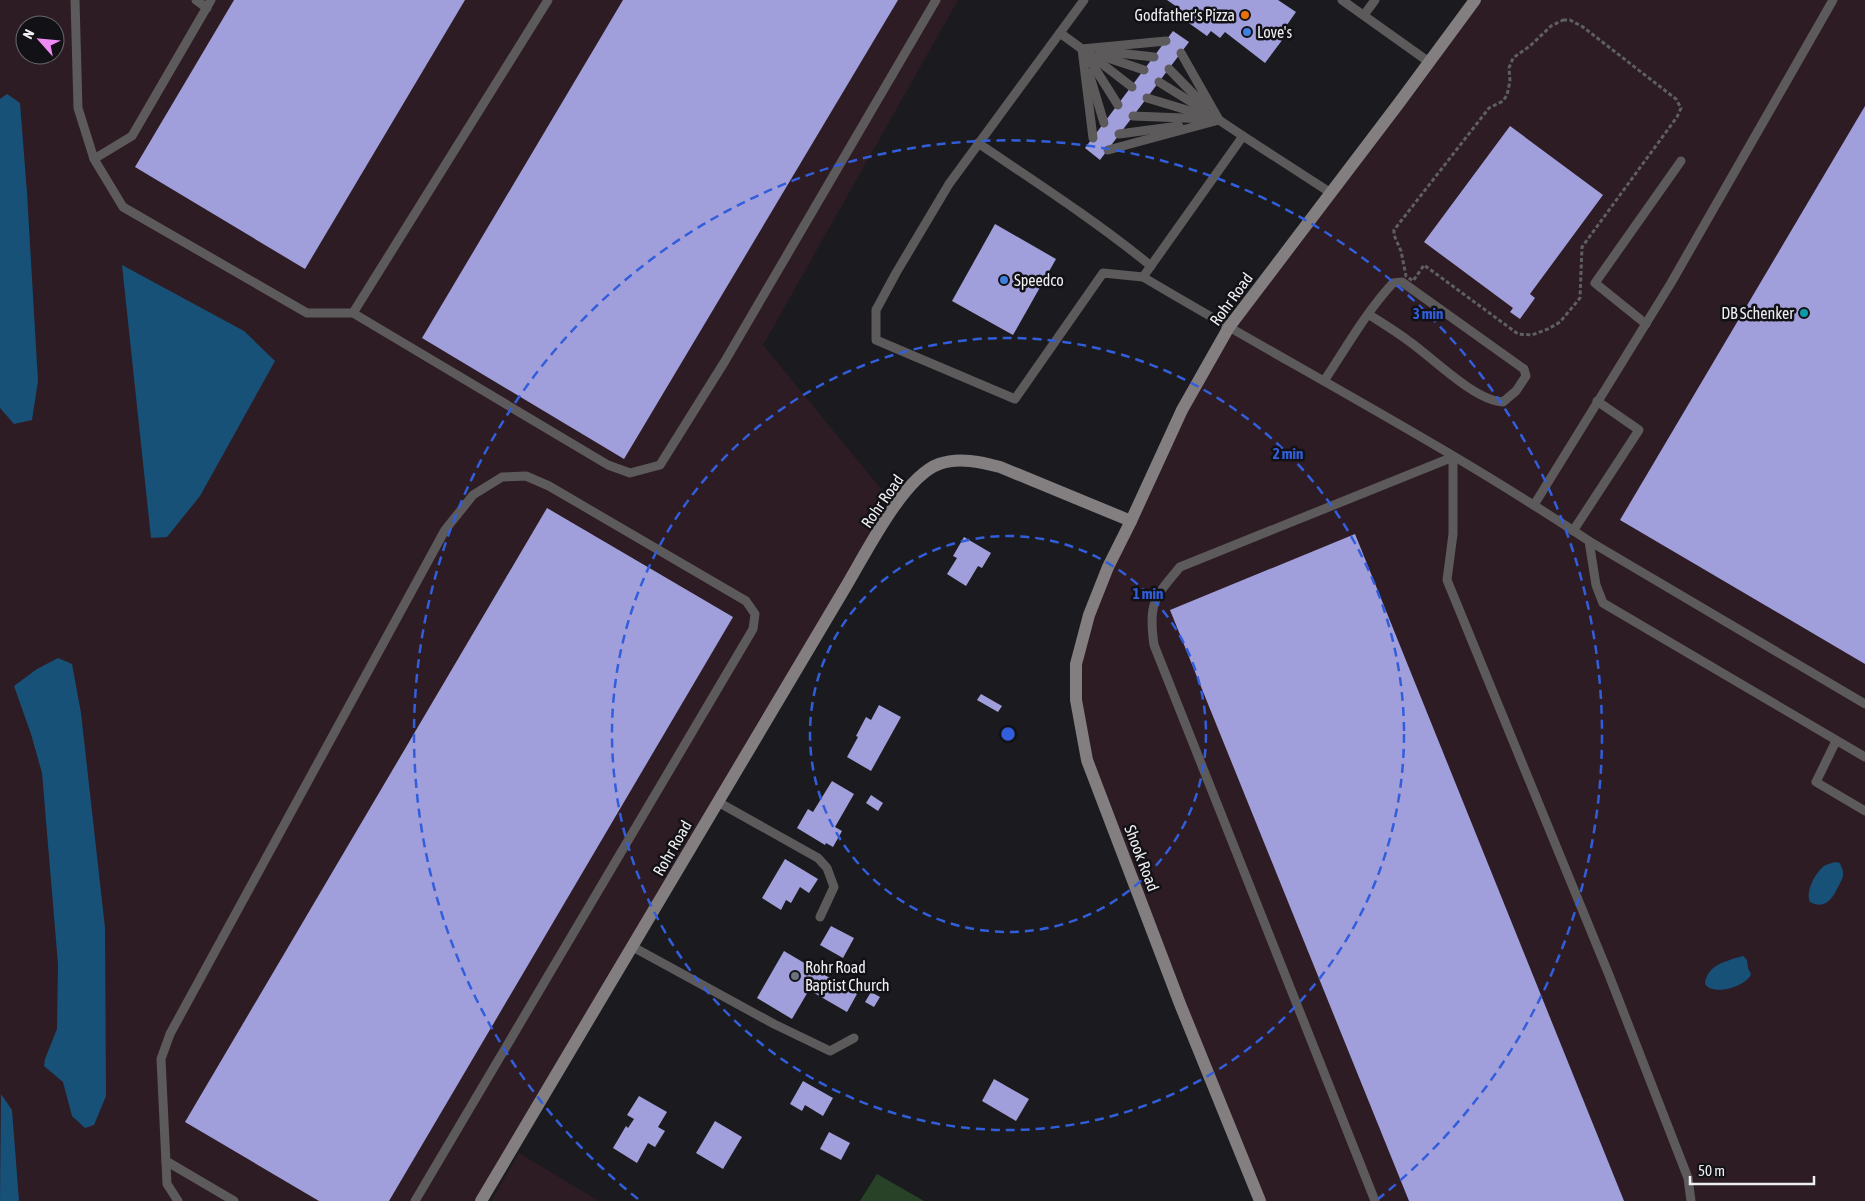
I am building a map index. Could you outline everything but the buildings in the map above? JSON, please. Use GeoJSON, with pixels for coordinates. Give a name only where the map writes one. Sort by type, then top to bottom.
{"type":"FeatureCollection","features":[{"type":"Feature","properties":{"kind":"street","name":"Rohr Road"},"geometry":{"type":"LineString","coordinates":[[482,1201],[718,802],[907,488],[939,464],[960,461],[979,462],[1000,467],[1131,521],[1182,410],[1229,327],[1475,0]]}},
{"type":"Feature","properties":{"kind":"street","name":"Shook Road"},"geometry":{"type":"LineString","coordinates":[[1131,521],[1098,591],[1079,648],[1076,664],[1075,693],[1082,740],[1087,760],[1180,1004],[1260,1201]]}},
{"type":"Feature","properties":{"kind":"lane"},"geometry":{"type":"LineString","coordinates":[[76,0],[78,108],[94,159],[122,207],[307,313],[353,313],[608,465],[630,473],[660,466],[730,352],[936,0]]}},
{"type":"Feature","properties":{"kind":"lane"},"geometry":{"type":"LineString","coordinates":[[94,159],[132,136],[209,4],[196,0]]}},
{"type":"Feature","properties":{"kind":"lane"},"geometry":{"type":"LineString","coordinates":[[353,313],[548,0]]}},
{"type":"Feature","properties":{"kind":"lane"},"geometry":{"type":"LineString","coordinates":[[1084,0],[949,184],[876,310],[876,340],[1015,399],[1103,273],[1143,276],[1229,327],[1275,351],[1454,457],[1534,505],[1589,541],[1865,704]]}},
{"type":"Feature","properties":{"kind":"lane"},"geometry":{"type":"LineString","coordinates":[[1342,0],[1429,62]]}},
{"type":"Feature","properties":{"kind":"lane"},"geometry":{"type":"LineString","coordinates":[[1364,15],[1375,0]]}},
{"type":"Feature","properties":{"kind":"lane"},"geometry":{"type":"LineString","coordinates":[[1534,505],[1676,274],[1833,0]]}},
{"type":"Feature","properties":{"kind":"lane"},"geometry":{"type":"LineString","coordinates":[[1060,33],[1132,87]]}},
{"type":"Feature","properties":{"kind":"lane"},"geometry":{"type":"LineString","coordinates":[[1082,49],[1166,42]]}},
{"type":"Feature","properties":{"kind":"lane"},"geometry":{"type":"LineString","coordinates":[[1082,49],[1154,57]]}},
{"type":"Feature","properties":{"kind":"lane"},"geometry":{"type":"LineString","coordinates":[[1082,49],[1144,70]]}},
{"type":"Feature","properties":{"kind":"lane"},"geometry":{"type":"LineString","coordinates":[[1082,49],[1118,105]]}},
{"type":"Feature","properties":{"kind":"lane"},"geometry":{"type":"LineString","coordinates":[[1082,49],[1104,123]]}},
{"type":"Feature","properties":{"kind":"lane"},"geometry":{"type":"LineString","coordinates":[[1082,49],[1093,138]]}},
{"type":"Feature","properties":{"kind":"lane"},"geometry":{"type":"LineString","coordinates":[[1181,53],[1219,120]]}},
{"type":"Feature","properties":{"kind":"lane"},"geometry":{"type":"LineString","coordinates":[[1169,69],[1219,120]]}},
{"type":"Feature","properties":{"kind":"lane"},"geometry":{"type":"LineString","coordinates":[[1159,82],[1331,193]]}},
{"type":"Feature","properties":{"kind":"lane"},"geometry":{"type":"LineString","coordinates":[[1146,98],[1219,120]]}},
{"type":"Feature","properties":{"kind":"lane"},"geometry":{"type":"LineString","coordinates":[[1133,116],[1219,120]]}},
{"type":"Feature","properties":{"kind":"lane"},"geometry":{"type":"LineString","coordinates":[[1119,134],[1219,120]]}},
{"type":"Feature","properties":{"kind":"lane"},"geometry":{"type":"LineString","coordinates":[[1108,150],[1219,120]]}},
{"type":"Feature","properties":{"kind":"lane"},"geometry":{"type":"LineString","coordinates":[[1143,276],[1243,136]]}},
{"type":"Feature","properties":{"kind":"lane"},"geometry":{"type":"LineString","coordinates":[[978,143],[1120,240],[1151,266]]}},
{"type":"Feature","properties":{"kind":"lane"},"geometry":{"type":"LineString","coordinates":[[1646,324],[1595,283],[1681,161]]}},
{"type":"Feature","properties":{"kind":"lane"},"geometry":{"type":"LineString","coordinates":[[1324,381],[1368,314],[1393,283],[1402,282],[1524,369],[1526,376],[1516,391],[1504,402],[1494,402],[1477,393],[1410,342],[1368,314]]}},
{"type":"Feature","properties":{"kind":"lane"},"geometry":{"type":"LineString","coordinates":[[1573,530],[1639,430],[1597,402]]}},
{"type":"Feature","properties":{"kind":"lane"},"geometry":{"type":"LineString","coordinates":[[1375,1201],[1154,644],[1150,619],[1154,603],[1164,586],[1180,566],[1454,457]]}},
{"type":"Feature","properties":{"kind":"lane"},"geometry":{"type":"LineString","coordinates":[[1454,457],[1452,534],[1447,580],[1609,975],[1688,1178],[1691,1201]]}},
{"type":"Feature","properties":{"kind":"lane"},"geometry":{"type":"LineString","coordinates":[[178,1201],[167,1184],[160,1059],[170,1034],[445,530],[472,495],[502,477],[526,476],[549,486],[746,601],[755,614],[753,629],[415,1201]]}},
{"type":"Feature","properties":{"kind":"lane"},"geometry":{"type":"LineString","coordinates":[[1589,541],[1596,585],[1603,604],[1865,758]]}},
{"type":"Feature","properties":{"kind":"lane"},"geometry":{"type":"LineString","coordinates":[[1836,741],[1816,782],[1865,811]]}},
{"type":"Feature","properties":{"kind":"lane"},"geometry":{"type":"LineString","coordinates":[[718,802],[818,858],[827,868],[834,887],[820,917]]}},
{"type":"Feature","properties":{"kind":"lane"},"geometry":{"type":"LineString","coordinates":[[633,947],[704,984],[774,1024],[830,1051],[854,1038]]}},
{"type":"Feature","properties":{"kind":"lane"},"geometry":{"type":"LineString","coordinates":[[166,1161],[234,1201]]}},
{"type":"Feature","properties":{"kind":"path"},"geometry":{"type":"LineString","coordinates":[[1570,20],[1584,27],[1680,103],[1680,112],[1677,117],[1582,247],[1580,298],[1560,322],[1548,329],[1532,335],[1518,334],[1424,265],[1413,281],[1406,276],[1402,251],[1394,235],[1397,226],[1489,108],[1503,100],[1509,88],[1509,68],[1513,58],[1535,42],[1557,22],[1570,20]]}},
{"type":"Feature","properties":{"kind":"shaded area"},"geometry":{"type":"Polygon","coordinates":[[[0,0],[958,0],[763,345],[895,506],[481,1201],[0,1201],[0,0]]]}},
{"type":"Feature","properties":{"kind":"shaded area"},"geometry":{"type":"Polygon","coordinates":[[[1475,0],[1865,0],[1865,1201],[1260,1201],[1087,760],[1075,679],[1098,591],[1229,328],[1475,0]]]}},
{"type":"Feature","properties":{"kind":"shaded area"},"geometry":{"type":"Polygon","coordinates":[[[519,1153],[599,1201],[491,1201],[519,1153]]]}},
{"type":"Feature","properties":{"kind":"green space"},"geometry":{"type":"Polygon","coordinates":[[[877,1174],[924,1201],[860,1201],[877,1174]]]}},
{"type":"Feature","properties":{"kind":"water"},"geometry":{"type":"Polygon","coordinates":[[[7,94],[20,103],[38,381],[32,420],[14,424],[0,408],[0,99],[7,94]]]}},
{"type":"Feature","properties":{"kind":"water"},"geometry":{"type":"Polygon","coordinates":[[[122,265],[244,331],[275,361],[200,496],[167,537],[151,538],[122,265]]]}},
{"type":"Feature","properties":{"kind":"water"},"geometry":{"type":"Polygon","coordinates":[[[58,658],[72,664],[81,713],[105,928],[106,1096],[94,1125],[85,1128],[72,1116],[63,1082],[44,1066],[57,1029],[58,964],[42,773],[14,686],[37,669],[58,658]]]}},
{"type":"Feature","properties":{"kind":"water"},"geometry":{"type":"Polygon","coordinates":[[[1835,862],[1840,863],[1843,874],[1842,880],[1833,896],[1824,904],[1820,905],[1810,902],[1809,893],[1814,878],[1824,866],[1835,862]]]}},
{"type":"Feature","properties":{"kind":"water"},"geometry":{"type":"Polygon","coordinates":[[[1743,956],[1747,960],[1751,974],[1743,982],[1737,986],[1722,990],[1709,988],[1705,984],[1709,972],[1713,968],[1743,956]]]}},
{"type":"Feature","properties":{"kind":"water"},"geometry":{"type":"Polygon","coordinates":[[[1,1094],[12,1110],[19,1201],[0,1201],[1,1094]]]}},
{"type":"Feature","properties":{"kind":"place","name":"Godfather's Pizza"},"geometry":{"type":"Point","coordinates":[1245,15]}},
{"type":"Feature","properties":{"kind":"place","name":"Love's"},"geometry":{"type":"Point","coordinates":[1247,32]}},
{"type":"Feature","properties":{"kind":"place","name":"Speedco"},"geometry":{"type":"Point","coordinates":[1004,280]}},
{"type":"Feature","properties":{"kind":"place","name":"DB Schenker"},"geometry":{"type":"Point","coordinates":[1804,313]}},
{"type":"Feature","properties":{"kind":"place","name":"Rohr Road Baptist Church"},"geometry":{"type":"Point","coordinates":[795,976]}}]}
